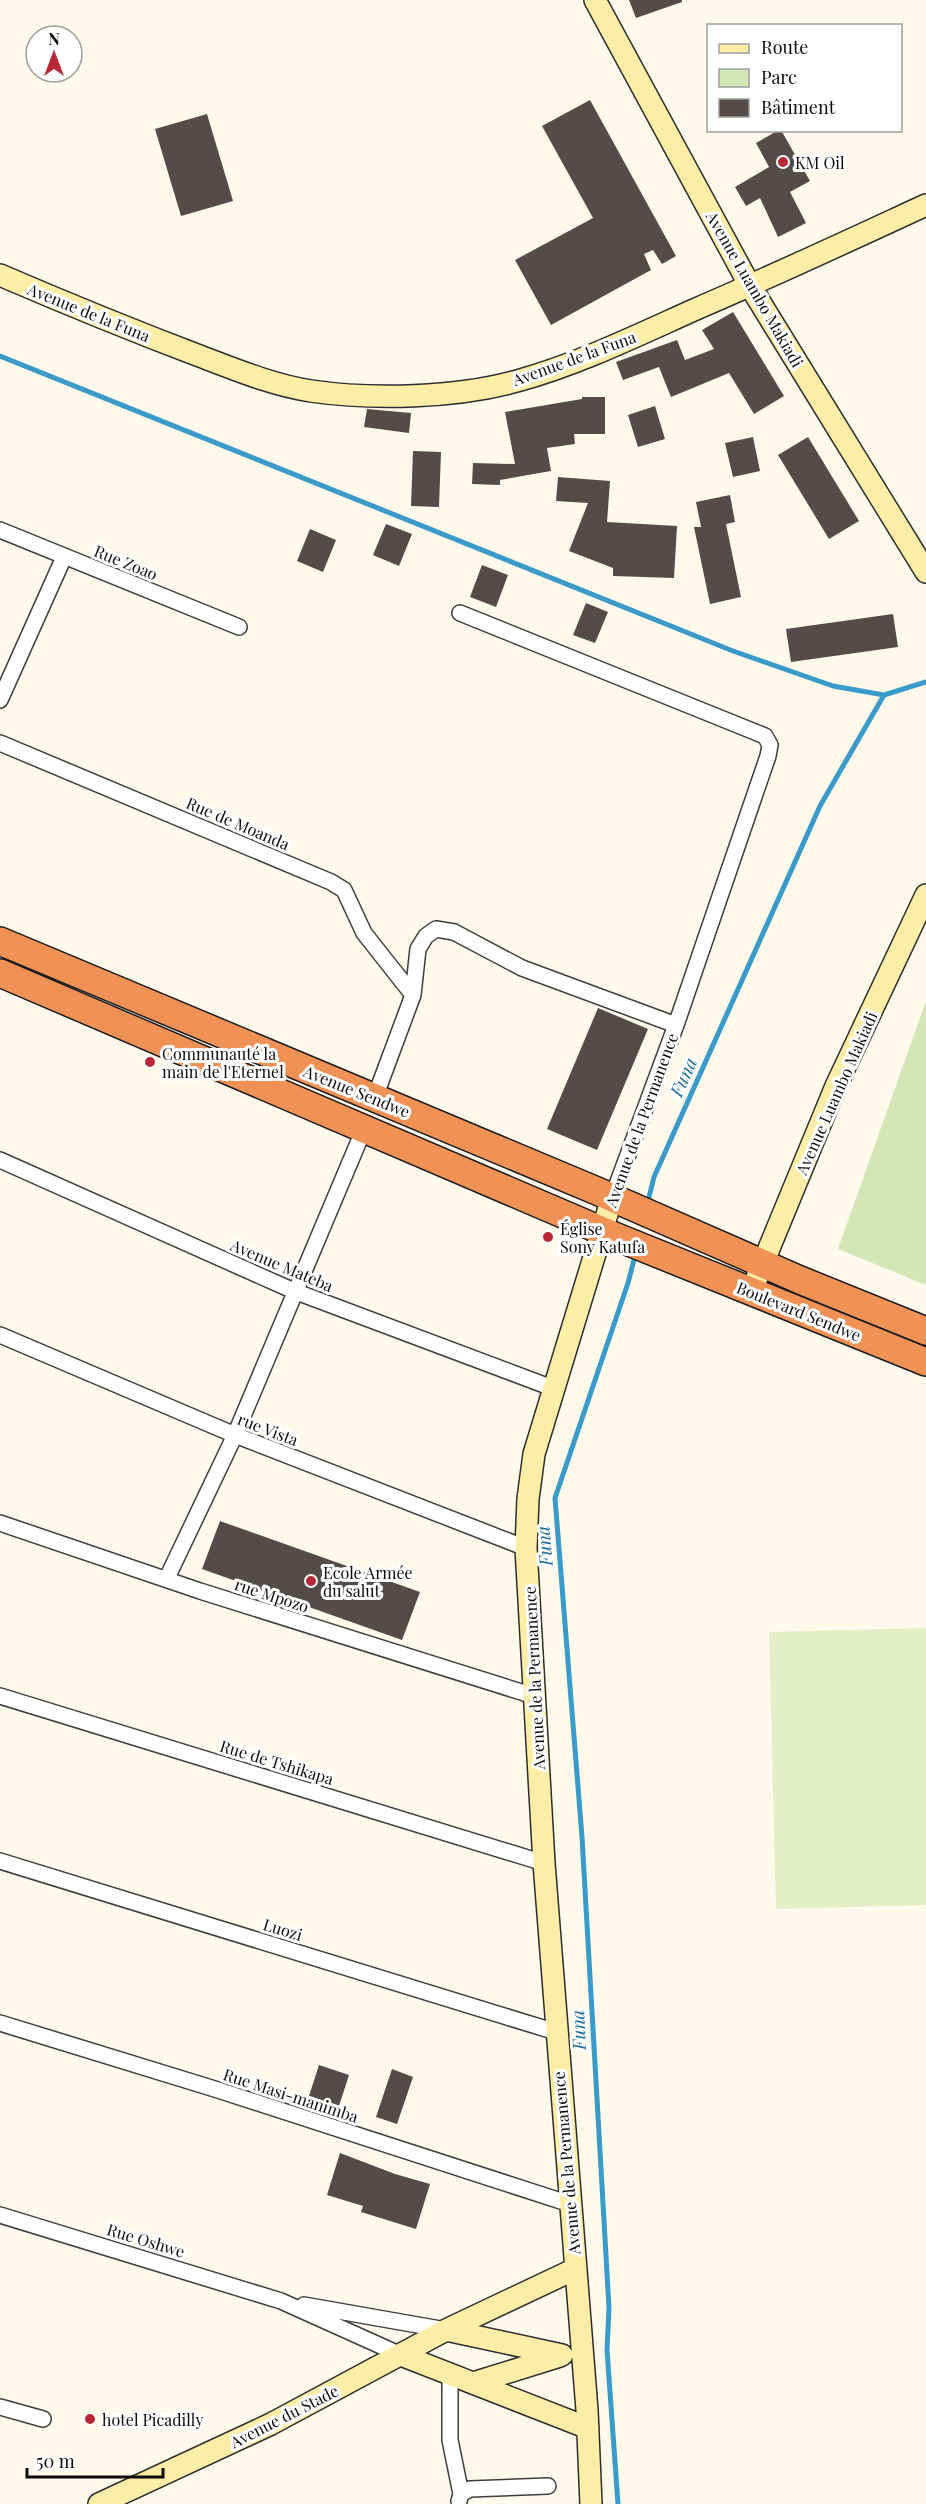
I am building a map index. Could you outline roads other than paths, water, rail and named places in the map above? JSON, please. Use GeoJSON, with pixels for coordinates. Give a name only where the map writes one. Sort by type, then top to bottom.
{"type":"FeatureCollection","features":[{"type":"Feature","properties":{"kind":"highway","name":"Avenue Sendwe"},"geometry":{"type":"LineString","coordinates":[[0,941],[681,1229]]}},
{"type":"Feature","properties":{"kind":"highway","name":"Avenue Sendwe"},"geometry":{"type":"LineString","coordinates":[[0,973],[672,1258]]}},
{"type":"Feature","properties":{"kind":"highway","name":"Boulevard Sendwe"},"geometry":{"type":"LineString","coordinates":[[681,1229],[926,1331]]}},
{"type":"Feature","properties":{"kind":"highway","name":"Boulevard Sendwe"},"geometry":{"type":"LineString","coordinates":[[672,1258],[926,1362]]}},
{"type":"Feature","properties":{"kind":"street","name":"Avenue Luambo Makiadi"},"geometry":{"type":"LineString","coordinates":[[595,0],[750,286],[925,570]]}},
{"type":"Feature","properties":{"kind":"street","name":"Avenue de la Funa"},"geometry":{"type":"LineString","coordinates":[[0,275],[132,331],[253,375],[310,391],[362,395],[429,395],[468,391],[517,381],[600,351],[750,286],[926,205]]}},
{"type":"Feature","properties":{"kind":"street","name":"Rue Zoao"},"geometry":{"type":"LineString","coordinates":[[0,530],[239,627]]}},
{"type":"Feature","properties":{"kind":"street"},"geometry":{"type":"LineString","coordinates":[[0,700],[64,557]]}},
{"type":"Feature","properties":{"kind":"street","name":"Avenue de la Permanence"},"geometry":{"type":"LineString","coordinates":[[460,614],[765,736],[770,745],[676,1025],[623,1203],[610,1233],[534,1454],[528,1499],[526,1548],[544,1863],[575,2269],[571,2353],[588,2428],[591,2504]]}},
{"type":"Feature","properties":{"kind":"street","name":"Rue de Moanda"},"geometry":{"type":"LineString","coordinates":[[0,743],[331,882],[344,890],[364,933],[413,995]]}},
{"type":"Feature","properties":{"kind":"street","name":"Avenue Luambo Makiadi"},"geometry":{"type":"LineString","coordinates":[[751,1292],[836,1086],[926,895]]}},
{"type":"Feature","properties":{"kind":"street"},"geometry":{"type":"LineString","coordinates":[[375,1098],[413,995],[418,949],[426,936],[436,929],[454,932],[522,968],[676,1025]]}},
{"type":"Feature","properties":{"kind":"street"},"geometry":{"type":"LineString","coordinates":[[167,1578],[235,1435],[364,1129]]}},
{"type":"Feature","properties":{"kind":"street","name":"Avenue Mateba"},"geometry":{"type":"LineString","coordinates":[[0,1160],[294,1291],[555,1389]]}},
{"type":"Feature","properties":{"kind":"street","name":"rue Vista"},"geometry":{"type":"LineString","coordinates":[[0,1335],[235,1435],[526,1548]]}},
{"type":"Feature","properties":{"kind":"street","name":"rue Mpozo"},"geometry":{"type":"LineString","coordinates":[[0,1523],[534,1696]]}},
{"type":"Feature","properties":{"kind":"street","name":"Rue de Tshikapa"},"geometry":{"type":"LineString","coordinates":[[0,1696],[544,1863]]}},
{"type":"Feature","properties":{"kind":"street","name":"Luozi"},"geometry":{"type":"LineString","coordinates":[[0,1861],[556,2032]]}},
{"type":"Feature","properties":{"kind":"street","name":"Rue Masi-manimba"},"geometry":{"type":"LineString","coordinates":[[0,2023],[229,2093],[570,2204]]}},
{"type":"Feature","properties":{"kind":"street","name":"Rue Oshwe"},"geometry":{"type":"LineString","coordinates":[[0,2215],[281,2301]]}},
{"type":"Feature","properties":{"kind":"street","name":"Avenue du Stade"},"geometry":{"type":"LineString","coordinates":[[99,2504],[271,2424],[446,2330],[575,2269]]}},
{"type":"Feature","properties":{"kind":"street"},"geometry":{"type":"LineString","coordinates":[[281,2301],[571,2353]]}},
{"type":"Feature","properties":{"kind":"street"},"geometry":{"type":"LineString","coordinates":[[281,2301],[401,2355],[588,2428]]}},
{"type":"Feature","properties":{"kind":"street"},"geometry":{"type":"LineString","coordinates":[[473,2383],[571,2353]]}},
{"type":"Feature","properties":{"kind":"street"},"geometry":{"type":"LineString","coordinates":[[450,2374],[450,2440],[460,2499]]}},
{"type":"Feature","properties":{"kind":"street"},"geometry":{"type":"LineString","coordinates":[[0,2407],[43,2420]]}},
{"type":"Feature","properties":{"kind":"street"},"geometry":{"type":"LineString","coordinates":[[460,2499],[470,2489],[548,2486]]}},
{"type":"Feature","properties":{"kind":"waterway"},"geometry":{"type":"LineString","coordinates":[[0,356],[733,651],[833,686],[884,695]]}},
{"type":"Feature","properties":{"kind":"waterway","name":"Funa"},"geometry":{"type":"LineString","coordinates":[[647,1205],[654,1177],[820,806],[884,695],[926,682]]}},
{"type":"Feature","properties":{"kind":"waterway","name":"Funa"},"geometry":{"type":"LineString","coordinates":[[618,2504],[607,2350],[609,2308],[582,1837],[555,1498],[628,1283],[636,1252]]}},
{"type":"Feature","properties":{"kind":"place","name":"KM Oil"},"geometry":{"type":"Point","coordinates":[783,162]}},
{"type":"Feature","properties":{"kind":"place","name":"Communauté la main de l'Eternel"},"geometry":{"type":"Point","coordinates":[150,1062]}},
{"type":"Feature","properties":{"kind":"place","name":"Église Sony Katufa"},"geometry":{"type":"Point","coordinates":[548,1237]}},
{"type":"Feature","properties":{"kind":"place","name":"Ecole Armée du salut"},"geometry":{"type":"Point","coordinates":[311,1581]}},
{"type":"Feature","properties":{"kind":"place","name":"hotel Picadilly"},"geometry":{"type":"Point","coordinates":[90,2419]}}]}
